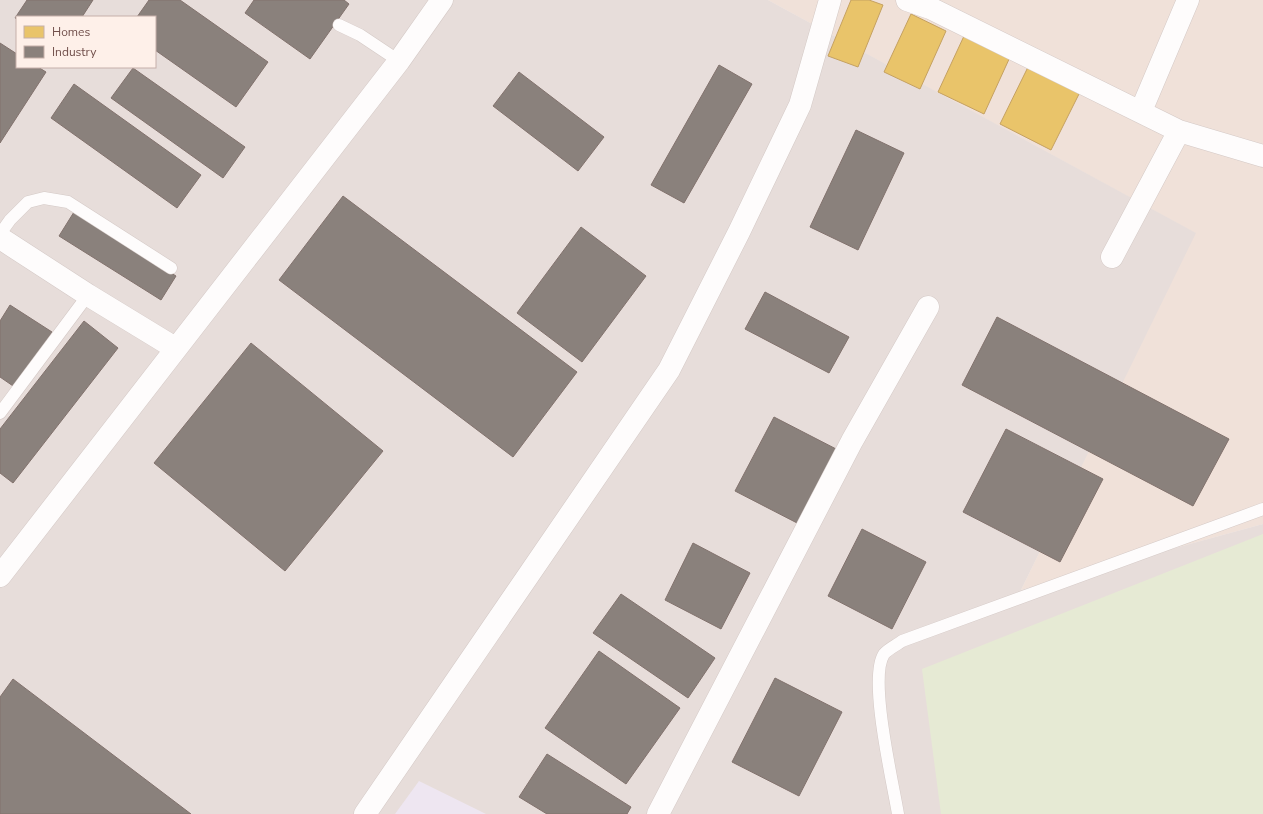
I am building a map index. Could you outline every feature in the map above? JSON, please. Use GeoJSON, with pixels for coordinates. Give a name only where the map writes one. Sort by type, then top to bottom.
{"type":"FeatureCollection","features":[{"type":"Feature","properties":{"kind":"street"},"geometry":{"type":"LineString","coordinates":[[0,576],[175,348],[399,61],[442,0]]}},
{"type":"Feature","properties":{"kind":"street"},"geometry":{"type":"LineString","coordinates":[[365,814],[670,370],[800,105],[830,0]]}},
{"type":"Feature","properties":{"kind":"street"},"geometry":{"type":"LineString","coordinates":[[907,0],[930,8],[1179,131],[1263,156]]}},
{"type":"Feature","properties":{"kind":"street"},"geometry":{"type":"LineString","coordinates":[[1141,111],[1188,0]]}},
{"type":"Feature","properties":{"kind":"street"},"geometry":{"type":"LineString","coordinates":[[1112,257],[1179,131]]}},
{"type":"Feature","properties":{"kind":"street"},"geometry":{"type":"LineString","coordinates":[[0,238],[88,295],[175,348]]}},
{"type":"Feature","properties":{"kind":"street"},"geometry":{"type":"LineString","coordinates":[[658,814],[848,448],[928,307]]}},
{"type":"Feature","properties":{"kind":"lane"},"geometry":{"type":"LineString","coordinates":[[339,25],[360,35],[399,61]]}},
{"type":"Feature","properties":{"kind":"lane"},"geometry":{"type":"LineString","coordinates":[[0,234],[10,220],[28,202],[44,198],[68,202],[170,268]]}},
{"type":"Feature","properties":{"kind":"lane"},"geometry":{"type":"LineString","coordinates":[[0,413],[88,295]]}},
{"type":"Feature","properties":{"kind":"lane"},"geometry":{"type":"LineString","coordinates":[[898,814],[880,705],[880,670],[884,653],[902,641],[1263,509]]}},
{"type":"Feature","properties":{"kind":"shaded area"},"geometry":{"type":"Polygon","coordinates":[[[0,0],[768,0],[1196,233],[1021,590],[1263,524],[1263,814],[0,814],[0,0]]]}},
{"type":"Feature","properties":{"kind":"shaded area"},"geometry":{"type":"Polygon","coordinates":[[[768,0],[1263,0],[1263,524],[1021,590],[1195,233],[768,0]]]}},
{"type":"Feature","properties":{"kind":"shaded area"},"geometry":{"type":"Polygon","coordinates":[[[419,781],[486,814],[395,814],[419,781]]]}},
{"type":"Feature","properties":{"kind":"green space"},"geometry":{"type":"Polygon","coordinates":[[[1263,534],[1263,814],[941,814],[922,669],[1263,534]]]}},
{"type":"Feature","properties":{"kind":"building: Homes"},"geometry":{"type":"Polygon","coordinates":[[[851,0],[869,0],[883,5],[858,67],[828,56],[851,0]]]}},
{"type":"Feature","properties":{"kind":"building: Homes"},"geometry":{"type":"Polygon","coordinates":[[[911,14],[946,31],[920,89],[884,72],[911,14]]]}},
{"type":"Feature","properties":{"kind":"building: Homes"},"geometry":{"type":"Polygon","coordinates":[[[964,36],[1010,57],[984,114],[938,92],[964,36]]]}},
{"type":"Feature","properties":{"kind":"building: Homes"},"geometry":{"type":"Polygon","coordinates":[[[1030,63],[1082,88],[1051,150],[1000,124],[1030,63]]]}},
{"type":"Feature","properties":{"kind":"building: Industry"},"geometry":{"type":"Polygon","coordinates":[[[27,0],[93,0],[83,16],[16,16],[27,0]]]}},
{"type":"Feature","properties":{"kind":"building: Industry"},"geometry":{"type":"Polygon","coordinates":[[[149,0],[180,0],[268,62],[236,107],[156,51],[156,16],[138,16],[149,0]]]}},
{"type":"Feature","properties":{"kind":"building: Industry"},"geometry":{"type":"Polygon","coordinates":[[[254,0],[344,0],[349,4],[310,59],[245,13],[254,0]]]}},
{"type":"Feature","properties":{"kind":"building: Industry"},"geometry":{"type":"Polygon","coordinates":[[[0,43],[16,53],[16,68],[40,68],[46,72],[0,143],[0,43]]]}},
{"type":"Feature","properties":{"kind":"building: Industry"},"geometry":{"type":"Polygon","coordinates":[[[719,65],[752,84],[684,203],[651,185],[719,65]]]}},
{"type":"Feature","properties":{"kind":"building: Industry"},"geometry":{"type":"Polygon","coordinates":[[[133,68],[245,147],[223,178],[111,98],[133,68]]]}},
{"type":"Feature","properties":{"kind":"building: Industry"},"geometry":{"type":"Polygon","coordinates":[[[519,72],[604,137],[578,171],[493,106],[519,72]]]}},
{"type":"Feature","properties":{"kind":"building: Industry"},"geometry":{"type":"Polygon","coordinates":[[[74,84],[201,175],[177,208],[51,118],[74,84]]]}},
{"type":"Feature","properties":{"kind":"building: Industry"},"geometry":{"type":"Polygon","coordinates":[[[856,130],[904,153],[858,250],[810,227],[856,130]]]}},
{"type":"Feature","properties":{"kind":"building: Industry"},"geometry":{"type":"Polygon","coordinates":[[[343,196],[577,372],[513,457],[279,280],[343,196]]]}},
{"type":"Feature","properties":{"kind":"building: Industry"},"geometry":{"type":"Polygon","coordinates":[[[74,212],[176,276],[161,300],[59,236],[74,212]]]}},
{"type":"Feature","properties":{"kind":"building: Industry"},"geometry":{"type":"Polygon","coordinates":[[[581,227],[646,276],[582,362],[517,313],[581,227]]]}},
{"type":"Feature","properties":{"kind":"building: Industry"},"geometry":{"type":"Polygon","coordinates":[[[765,292],[849,337],[829,373],[745,329],[765,292]]]}},
{"type":"Feature","properties":{"kind":"building: Industry"},"geometry":{"type":"Polygon","coordinates":[[[10,305],[52,332],[16,388],[0,377],[0,321],[10,305]]]}},
{"type":"Feature","properties":{"kind":"building: Industry"},"geometry":{"type":"Polygon","coordinates":[[[997,317],[1229,439],[1193,506],[962,385],[997,317]]]}},
{"type":"Feature","properties":{"kind":"building: Industry"},"geometry":{"type":"Polygon","coordinates":[[[84,321],[118,348],[13,483],[0,473],[0,429],[84,321]]]}},
{"type":"Feature","properties":{"kind":"building: Industry"},"geometry":{"type":"Polygon","coordinates":[[[251,343],[383,451],[285,571],[154,463],[251,343]]]}},
{"type":"Feature","properties":{"kind":"building: Industry"},"geometry":{"type":"Polygon","coordinates":[[[774,417],[840,451],[801,525],[735,491],[774,417]]]}},
{"type":"Feature","properties":{"kind":"building: Industry"},"geometry":{"type":"Polygon","coordinates":[[[1006,429],[1103,479],[1060,562],[963,512],[1006,429]]]}},
{"type":"Feature","properties":{"kind":"building: Industry"},"geometry":{"type":"Polygon","coordinates":[[[862,529],[926,562],[892,629],[828,596],[862,529]]]}},
{"type":"Feature","properties":{"kind":"building: Industry"},"geometry":{"type":"Polygon","coordinates":[[[693,543],[750,573],[721,629],[665,600],[693,543]]]}},
{"type":"Feature","properties":{"kind":"building: Industry"},"geometry":{"type":"Polygon","coordinates":[[[621,594],[715,658],[688,698],[593,633],[621,594]]]}},
{"type":"Feature","properties":{"kind":"building: Industry"},"geometry":{"type":"Polygon","coordinates":[[[599,651],[680,708],[626,784],[545,728],[599,651]]]}},
{"type":"Feature","properties":{"kind":"building: Industry"},"geometry":{"type":"Polygon","coordinates":[[[775,678],[842,712],[799,796],[732,762],[775,678]]]}},
{"type":"Feature","properties":{"kind":"building: Industry"},"geometry":{"type":"Polygon","coordinates":[[[13,679],[191,814],[0,814],[0,697],[13,679]]]}},
{"type":"Feature","properties":{"kind":"building: Industry"},"geometry":{"type":"Polygon","coordinates":[[[547,754],[631,807],[627,814],[547,814],[519,797],[547,754]]]}}]}
